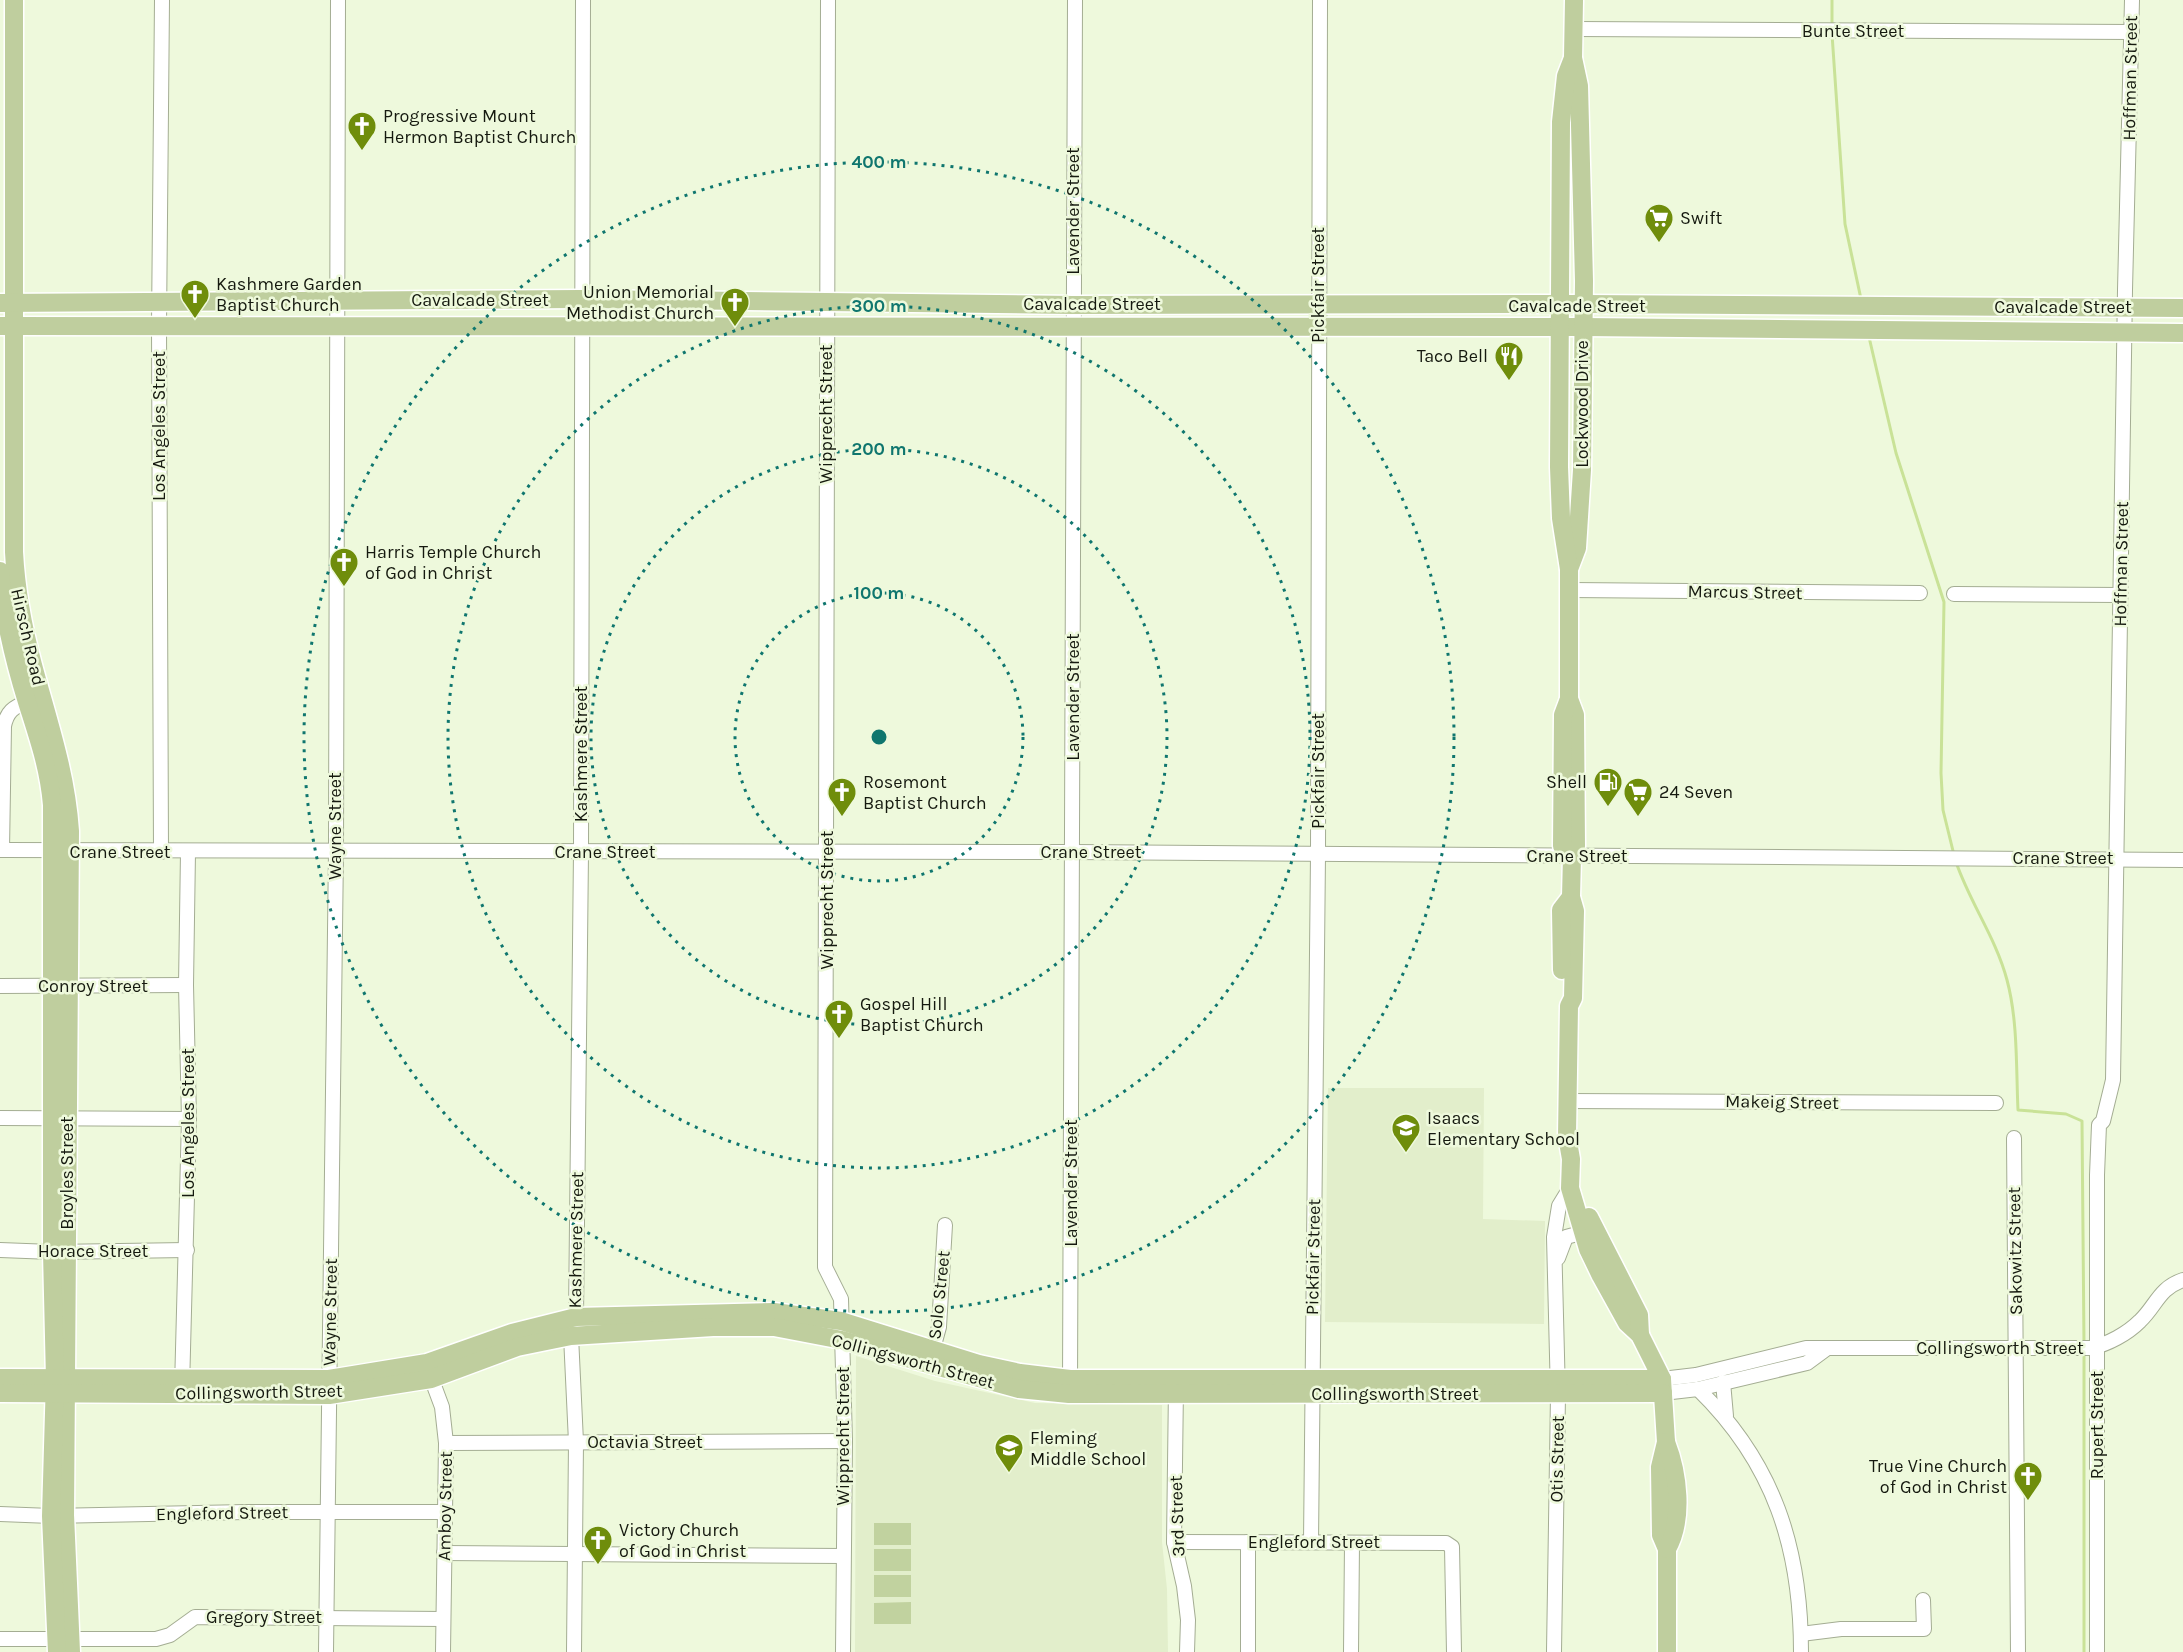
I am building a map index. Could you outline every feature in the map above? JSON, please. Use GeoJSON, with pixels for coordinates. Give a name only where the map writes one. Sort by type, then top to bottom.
{"type":"FeatureCollection","features":[{"type":"Feature","properties":{"kind":"main road","name":"Hirsch Road"},"geometry":{"type":"LineString","coordinates":[[14,0],[7,21],[4,580],[12,642],[35,700]]}},
{"type":"Feature","properties":{"kind":"main road","name":"Lockwood Drive"},"geometry":{"type":"LineString","coordinates":[[1569,569],[1577,548],[1582,470],[1584,304],[1579,86],[1573,58],[1574,0]]}},
{"type":"Feature","properties":{"kind":"main road","name":"Lockwood Drive"},"geometry":{"type":"LineString","coordinates":[[1573,58],[1566,76],[1561,152],[1559,466],[1561,518],[1570,590],[1569,699],[1575,715],[1576,846],[1572,856],[1570,897],[1561,910],[1563,998],[1569,1006],[1567,1136],[1571,1167],[1587,1226]]}},
{"type":"Feature","properties":{"kind":"main road"},"geometry":{"type":"LineString","coordinates":[[1561,152],[1581,151]]}},
{"type":"Feature","properties":{"kind":"main road","name":"Cavalcade Street"},"geometry":{"type":"LineString","coordinates":[[6,303],[580,299],[1318,306],[1584,304],[2183,308]]}},
{"type":"Feature","properties":{"kind":"main road"},"geometry":{"type":"LineString","coordinates":[[456,300],[456,327]]}},
{"type":"Feature","properties":{"kind":"main road"},"geometry":{"type":"LineString","coordinates":[[702,327],[703,301]]}},
{"type":"Feature","properties":{"kind":"main road"},"geometry":{"type":"LineString","coordinates":[[948,327],[949,303]]}},
{"type":"Feature","properties":{"kind":"main road"},"geometry":{"type":"LineString","coordinates":[[1195,328],[1196,305]]}},
{"type":"Feature","properties":{"kind":"main road"},"geometry":{"type":"LineString","coordinates":[[1764,306],[1764,328]]}},
{"type":"Feature","properties":{"kind":"main road"},"geometry":{"type":"LineString","coordinates":[[1939,306],[1940,329]]}},
{"type":"Feature","properties":{"kind":"main road","name":"Cavalcade Street"},"geometry":{"type":"LineString","coordinates":[[6,326],[1318,329],[1583,327],[1866,328],[2183,333]]}},
{"type":"Feature","properties":{"kind":"main road"},"geometry":{"type":"LineString","coordinates":[[1559,466],[1582,470]]}},
{"type":"Feature","properties":{"kind":"main road","name":"Broyles Street"},"geometry":{"type":"LineString","coordinates":[[35,700],[62,851],[61,1387],[58,1516],[63,1645]]}},
{"type":"Feature","properties":{"kind":"main road","name":"Lockwood Drive"},"geometry":{"type":"LineString","coordinates":[[1571,1167],[1570,1188],[1587,1226],[1639,1315],[1641,1335],[1663,1386],[1666,1442],[1660,1467],[1661,1536],[1667,1549],[1667,1652]]}},
{"type":"Feature","properties":{"kind":"main road","name":"Collingsworth Street"},"geometry":{"type":"LineString","coordinates":[[429,1371],[512,1333],[576,1317],[774,1312],[841,1321],[931,1357]]}},
{"type":"Feature","properties":{"kind":"main road","name":"Collingsworth Street"},"geometry":{"type":"LineString","coordinates":[[0,1393],[61,1387],[182,1385],[329,1387],[429,1371],[517,1347],[571,1336],[708,1327],[774,1327],[1020,1373],[1070,1386],[1663,1386]]}},
{"type":"Feature","properties":{"kind":"main road","name":"Collingsworth Street"},"geometry":{"type":"LineString","coordinates":[[0,1378],[61,1387]]}},
{"type":"Feature","properties":{"kind":"street","name":"Los Angeles Street"},"geometry":{"type":"LineString","coordinates":[[161,852],[159,325],[162,0]]}},
{"type":"Feature","properties":{"kind":"street","name":"Wayne Street"},"geometry":{"type":"LineString","coordinates":[[326,1652],[336,851],[338,0]]}},
{"type":"Feature","properties":{"kind":"street","name":"Kashmere Street"},"geometry":{"type":"LineString","coordinates":[[574,1652],[576,1442],[571,1336],[576,1317],[581,852],[580,299],[583,0]]}},
{"type":"Feature","properties":{"kind":"street","name":"Wipprecht Street"},"geometry":{"type":"LineString","coordinates":[[828,0],[825,1267],[841,1299],[845,1441],[843,1652]]}},
{"type":"Feature","properties":{"kind":"street","name":"Lavender Street"},"geometry":{"type":"LineString","coordinates":[[1070,1386],[1073,852],[1072,304],[1075,0]]}},
{"type":"Feature","properties":{"kind":"street","name":"Pickfair Street"},"geometry":{"type":"LineString","coordinates":[[1311,1542],[1318,855],[1320,0]]}},
{"type":"Feature","properties":{"kind":"street","name":"Hoffman Street"},"geometry":{"type":"LineString","coordinates":[[2099,1125],[2103,1121],[2113,1080],[2124,307],[2132,0]]}},
{"type":"Feature","properties":{"kind":"street","name":"Bunte Street"},"geometry":{"type":"LineString","coordinates":[[1574,29],[2132,32]]}},
{"type":"Feature","properties":{"kind":"street","name":"Marcus Street"},"geometry":{"type":"LineString","coordinates":[[1570,590],[1920,593]]}},
{"type":"Feature","properties":{"kind":"street"},"geometry":{"type":"LineString","coordinates":[[1954,594],[2121,595]]}},
{"type":"Feature","properties":{"kind":"street","name":"Hirsch Road"},"geometry":{"type":"LineString","coordinates":[[1,850],[3,726],[6,716],[14,707],[35,700]]}},
{"type":"Feature","properties":{"kind":"street","name":"Crane Street"},"geometry":{"type":"LineString","coordinates":[[1,850],[1073,852],[2183,860]]}},
{"type":"Feature","properties":{"kind":"street","name":"Los Angeles Street"},"geometry":{"type":"LineString","coordinates":[[182,1385],[189,1119],[186,985],[188,852]]}},
{"type":"Feature","properties":{"kind":"street","name":"Conroy Street"},"geometry":{"type":"LineString","coordinates":[[0,986],[186,985]]}},
{"type":"Feature","properties":{"kind":"street","name":"Makeig Street"},"geometry":{"type":"LineString","coordinates":[[1567,1101],[1996,1103]]}},
{"type":"Feature","properties":{"kind":"street"},"geometry":{"type":"LineString","coordinates":[[0,1118],[189,1119]]}},
{"type":"Feature","properties":{"kind":"street","name":"Rupert Street"},"geometry":{"type":"LineString","coordinates":[[2097,1652],[2089,1348],[2099,1125]]}},
{"type":"Feature","properties":{"kind":"street","name":"Sakowitz Street"},"geometry":{"type":"LineString","coordinates":[[2014,1138],[2018,1652]]}},
{"type":"Feature","properties":{"kind":"street","name":"Otis Street"},"geometry":{"type":"LineString","coordinates":[[1554,1652],[1558,1387],[1557,1266],[1554,1237],[1559,1206],[1570,1188]]}},
{"type":"Feature","properties":{"kind":"street","name":"Solo Street"},"geometry":{"type":"LineString","coordinates":[[931,1357],[939,1327],[945,1225]]}},
{"type":"Feature","properties":{"kind":"street"},"geometry":{"type":"LineString","coordinates":[[1554,1237],[1563,1229],[1587,1226]]}},
{"type":"Feature","properties":{"kind":"street","name":"Otis Street"},"geometry":{"type":"LineString","coordinates":[[1557,1266],[1560,1248],[1566,1237],[1587,1226]]}},
{"type":"Feature","properties":{"kind":"street","name":"Horace Street"},"geometry":{"type":"LineString","coordinates":[[0,1250],[60,1252],[187,1250]]}},
{"type":"Feature","properties":{"kind":"street","name":"Collingsworth Street"},"geometry":{"type":"LineString","coordinates":[[1663,1386],[1696,1375],[1806,1348],[2089,1348],[2119,1337],[2141,1321],[2157,1297],[2183,1280]]}},
{"type":"Feature","properties":{"kind":"street","name":"Collingsworth Street"},"geometry":{"type":"LineString","coordinates":[[1663,1386],[1698,1389],[1807,1363],[1826,1349]]}},
{"type":"Feature","properties":{"kind":"street","name":"Amboy Street"},"geometry":{"type":"LineString","coordinates":[[429,1371],[442,1407],[446,1443],[443,1652]]}},
{"type":"Feature","properties":{"kind":"street"},"geometry":{"type":"LineString","coordinates":[[1723,1382],[1726,1416]]}},
{"type":"Feature","properties":{"kind":"street","name":"3rd Street"},"geometry":{"type":"LineString","coordinates":[[1176,1386],[1174,1542],[1187,1609],[1187,1652]]}},
{"type":"Feature","properties":{"kind":"street"},"geometry":{"type":"LineString","coordinates":[[1698,1389],[1726,1416],[1749,1448],[1777,1502],[1792,1551],[1800,1601],[1801,1652]]}},
{"type":"Feature","properties":{"kind":"street","name":"Octavia Street"},"geometry":{"type":"LineString","coordinates":[[446,1443],[845,1441]]}},
{"type":"Feature","properties":{"kind":"street","name":"Engleford Street"},"geometry":{"type":"LineString","coordinates":[[0,1514],[58,1516],[328,1511],[444,1512]]}},
{"type":"Feature","properties":{"kind":"street","name":"Engleford Street"},"geometry":{"type":"LineString","coordinates":[[1174,1542],[1446,1543],[1452,1547],[1454,1652]]}},
{"type":"Feature","properties":{"kind":"street"},"geometry":{"type":"LineString","coordinates":[[1248,1542],[1248,1652]]}},
{"type":"Feature","properties":{"kind":"street"},"geometry":{"type":"LineString","coordinates":[[1352,1543],[1352,1652]]}},
{"type":"Feature","properties":{"kind":"street"},"geometry":{"type":"LineString","coordinates":[[444,1553],[843,1556]]}},
{"type":"Feature","properties":{"kind":"street"},"geometry":{"type":"LineString","coordinates":[[1801,1634],[1841,1629],[1924,1629],[1923,1600]]}},
{"type":"Feature","properties":{"kind":"street","name":"Gregory Street"},"geometry":{"type":"LineString","coordinates":[[0,1639],[63,1645],[156,1639],[170,1635],[195,1617],[443,1619]]}},
{"type":"Feature","properties":{"kind":"shaded area","name":"Isaacs Elementary School"},"geometry":{"type":"Polygon","coordinates":[[[1328,1088],[1484,1088],[1483,1219],[1545,1221],[1544,1324],[1325,1322],[1328,1088]]]}},
{"type":"Feature","properties":{"kind":"shaded area","name":"Fleming Middle School"},"geometry":{"type":"Polygon","coordinates":[[[856,1356],[935,1381],[1035,1403],[1162,1405],[1162,1542],[1167,1589],[1168,1652],[855,1652],[856,1356]]]}},
{"type":"Feature","properties":{"kind":"shaded area"},"geometry":{"type":"Polygon","coordinates":[[[874,1523],[911,1523],[911,1545],[874,1545],[874,1523]]]}},
{"type":"Feature","properties":{"kind":"shaded area"},"geometry":{"type":"Polygon","coordinates":[[[874,1549],[911,1549],[911,1571],[874,1571],[874,1549]]]}},
{"type":"Feature","properties":{"kind":"shaded area"},"geometry":{"type":"Polygon","coordinates":[[[874,1575],[911,1575],[911,1597],[874,1597],[874,1575]]]}},
{"type":"Feature","properties":{"kind":"shaded area"},"geometry":{"type":"Polygon","coordinates":[[[911,1602],[911,1624],[874,1624],[874,1603],[911,1602]]]}},
{"type":"Feature","properties":{"kind":"waterway"},"geometry":{"type":"LineString","coordinates":[[1832,0],[1832,28]]}},
{"type":"Feature","properties":{"kind":"waterway"},"geometry":{"type":"LineString","coordinates":[[1832,34],[1845,224],[1861,299]]}},
{"type":"Feature","properties":{"kind":"waterway"},"geometry":{"type":"LineString","coordinates":[[1869,337],[1896,453],[1944,602],[1941,773],[1943,810],[1954,855]]}},
{"type":"Feature","properties":{"kind":"waterway"},"geometry":{"type":"LineString","coordinates":[[1956,862],[1996,950],[2007,980],[2015,1028],[2018,1110],[2066,1114],[2082,1121],[2084,1344]]}},
{"type":"Feature","properties":{"kind":"waterway"},"geometry":{"type":"LineString","coordinates":[[2084,1351],[2084,1652]]}},
{"type":"Feature","properties":{"kind":"place","name":"Progressive Mount Hermon Baptist Church"},"geometry":{"type":"Point","coordinates":[362,152]}},
{"type":"Feature","properties":{"kind":"place","name":"Swift"},"geometry":{"type":"Point","coordinates":[1659,244]}},
{"type":"Feature","properties":{"kind":"place","name":"Kashmere Garden Baptist Church"},"geometry":{"type":"Point","coordinates":[195,320]}},
{"type":"Feature","properties":{"kind":"place","name":"Union Memorial Methodist Church"},"geometry":{"type":"Point","coordinates":[735,328]}},
{"type":"Feature","properties":{"kind":"place","name":"Taco Bell"},"geometry":{"type":"Point","coordinates":[1509,382]}},
{"type":"Feature","properties":{"kind":"place","name":"Harris Temple Church of God in Christ"},"geometry":{"type":"Point","coordinates":[344,588]}},
{"type":"Feature","properties":{"kind":"place","name":"Shell"},"geometry":{"type":"Point","coordinates":[1608,808]}},
{"type":"Feature","properties":{"kind":"place","name":"Rosemont Baptist Church"},"geometry":{"type":"Point","coordinates":[842,818]}},
{"type":"Feature","properties":{"kind":"place","name":"24 Seven"},"geometry":{"type":"Point","coordinates":[1638,818]}},
{"type":"Feature","properties":{"kind":"place","name":"Gospel Hill Baptist Church"},"geometry":{"type":"Point","coordinates":[839,1040]}},
{"type":"Feature","properties":{"kind":"place","name":"Isaacs Elementary School"},"geometry":{"type":"Point","coordinates":[1406,1154]}},
{"type":"Feature","properties":{"kind":"place","name":"Fleming Middle School"},"geometry":{"type":"Point","coordinates":[1009,1474]}},
{"type":"Feature","properties":{"kind":"place","name":"True Vine Church of God in Christ"},"geometry":{"type":"Point","coordinates":[2028,1502]}},
{"type":"Feature","properties":{"kind":"place","name":"Victory Church of God in Christ"},"geometry":{"type":"Point","coordinates":[598,1566]}}]}
